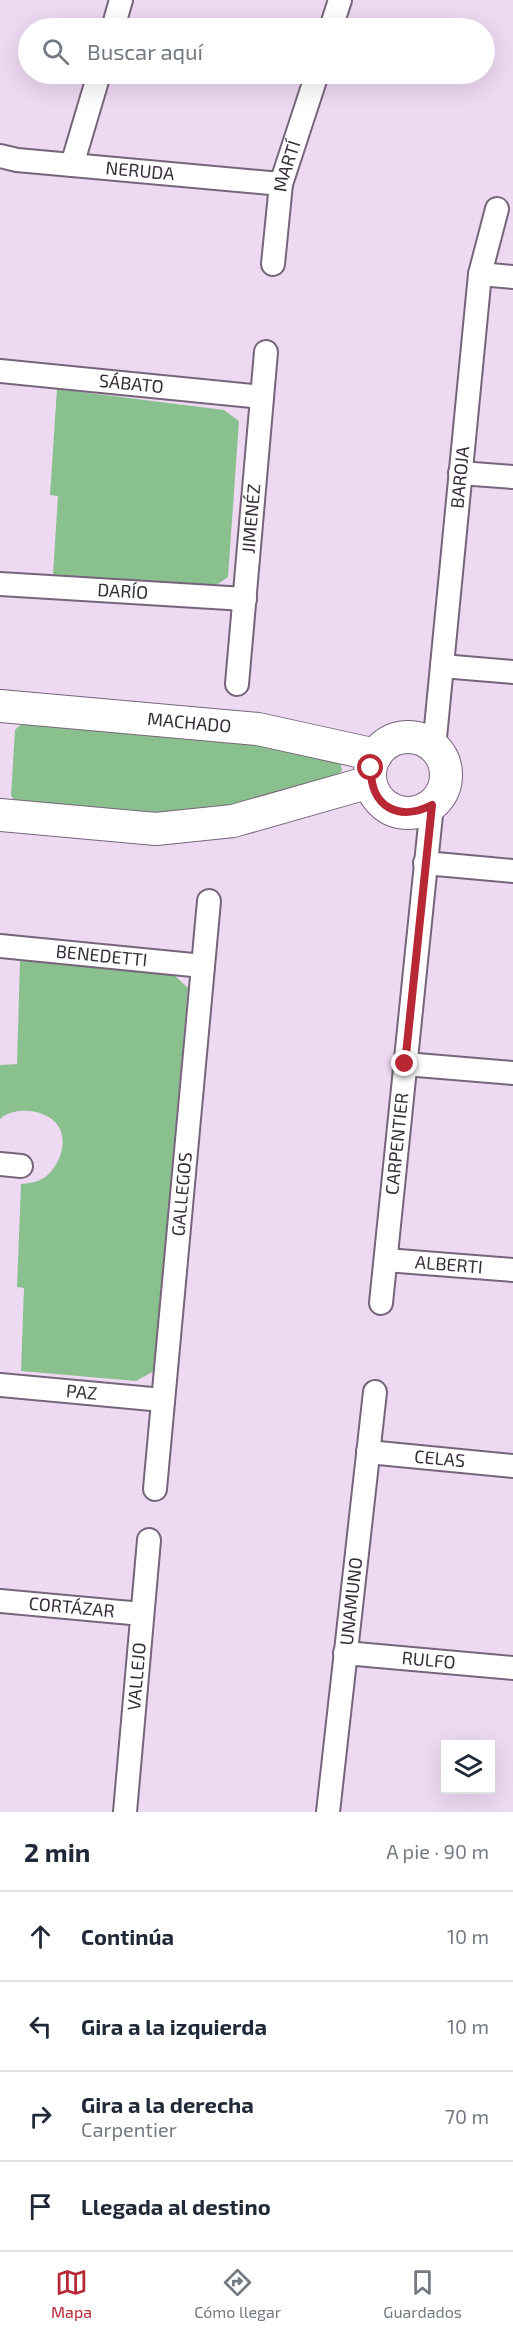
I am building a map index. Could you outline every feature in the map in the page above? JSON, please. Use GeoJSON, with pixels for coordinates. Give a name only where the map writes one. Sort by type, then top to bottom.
{"type":"FeatureCollection","features":[{"type":"Feature","properties":{"kind":"street"},"geometry":{"type":"LineString","coordinates":[[116,18],[121,0]]}},
{"type":"Feature","properties":{"kind":"street"},"geometry":{"type":"LineString","coordinates":[[334,18],[340,0]]}},
{"type":"Feature","properties":{"kind":"street"},"geometry":{"type":"LineString","coordinates":[[72,165],[96,84]]}},
{"type":"Feature","properties":{"kind":"street","name":"MARTÍ"},"geometry":{"type":"LineString","coordinates":[[273,264],[281,184],[314,84]]}},
{"type":"Feature","properties":{"kind":"street","name":"NERUDA"},"geometry":{"type":"LineString","coordinates":[[0,156],[16,160],[281,184]]}},
{"type":"Feature","properties":{"kind":"street","name":"BAROJA"},"geometry":{"type":"LineString","coordinates":[[434,748],[480,274],[497,209]]}},
{"type":"Feature","properties":{"kind":"street"},"geometry":{"type":"LineString","coordinates":[[480,274],[513,277]]}},
{"type":"Feature","properties":{"kind":"street","name":"JIMENÉZ"},"geometry":{"type":"LineString","coordinates":[[237,684],[266,352]]}},
{"type":"Feature","properties":{"kind":"street","name":"SÁBATO"},"geometry":{"type":"LineString","coordinates":[[0,371],[262,397]]}},
{"type":"Feature","properties":{"kind":"street"},"geometry":{"type":"LineString","coordinates":[[460,473],[513,477]]}},
{"type":"Feature","properties":{"kind":"street","name":"DARÍO"},"geometry":{"type":"LineString","coordinates":[[0,584],[244,599]]}},
{"type":"Feature","properties":{"kind":"street"},"geometry":{"type":"LineString","coordinates":[[442,666],[513,672]]}},
{"type":"Feature","properties":{"kind":"street","name":"MACHADO"},"geometry":{"type":"LineString","coordinates":[[0,706],[258,729],[373,769]]}},
{"type":"Feature","properties":{"kind":"street"},"geometry":{"type":"LineString","coordinates":[[410,738],[423,741],[434,748],[442,758],[446,777],[441,795],[432,805],[418,812],[403,813],[388,807],[377,796],[373,769],[385,746],[397,739],[410,738]]}},
{"type":"Feature","properties":{"kind":"street"},"geometry":{"type":"LineString","coordinates":[[0,815],[156,829],[233,821],[373,769]]}},
{"type":"Feature","properties":{"kind":"street","name":"CARPENTIER"},"geometry":{"type":"LineString","coordinates":[[381,1304],[432,805]]}},
{"type":"Feature","properties":{"kind":"street"},"geometry":{"type":"LineString","coordinates":[[425,863],[513,871]]}},
{"type":"Feature","properties":{"kind":"street","name":"GALLEGOS"},"geometry":{"type":"LineString","coordinates":[[155,1489],[209,901]]}},
{"type":"Feature","properties":{"kind":"street","name":"BENEDETTI"},"geometry":{"type":"LineString","coordinates":[[0,946],[203,966]]}},
{"type":"Feature","properties":{"kind":"street"},"geometry":{"type":"LineString","coordinates":[[405,1064],[513,1073]]}},
{"type":"Feature","properties":{"kind":"street","name":"ALBERTI"},"geometry":{"type":"LineString","coordinates":[[386,1260],[513,1270]]}},
{"type":"Feature","properties":{"kind":"street","name":"PAZ"},"geometry":{"type":"LineString","coordinates":[[0,1385],[163,1400]]}},
{"type":"Feature","properties":{"kind":"street","name":"UNAMUNO"},"geometry":{"type":"LineString","coordinates":[[328,1812],[375,1392]]}},
{"type":"Feature","properties":{"kind":"street","name":"CELAS"},"geometry":{"type":"LineString","coordinates":[[368,1452],[513,1466]]}},
{"type":"Feature","properties":{"kind":"street","name":"VALLEJO"},"geometry":{"type":"LineString","coordinates":[[125,1812],[149,1540]]}},
{"type":"Feature","properties":{"kind":"street","name":"CORTÁZAR"},"geometry":{"type":"LineString","coordinates":[[0,1601],[142,1614]]}},
{"type":"Feature","properties":{"kind":"street","name":"RULFO"},"geometry":{"type":"LineString","coordinates":[[345,1653],[513,1668]]}},
{"type":"Feature","properties":{"kind":"green space"},"geometry":{"type":"Polygon","coordinates":[[[57,389],[224,410],[239,421],[228,577],[215,586],[53,575],[58,496],[50,495],[57,389]]]}},
{"type":"Feature","properties":{"kind":"green space"},"geometry":{"type":"Polygon","coordinates":[[[25,721],[253,743],[339,757],[342,771],[329,781],[233,806],[175,817],[16,804],[11,795],[15,730],[25,721]]]}},
{"type":"Feature","properties":{"kind":"green space"},"geometry":{"type":"Polygon","coordinates":[[[20,960],[173,974],[188,988],[154,1371],[136,1381],[21,1371],[24,1288],[17,1287],[21,1184],[38,1181],[52,1170],[60,1155],[62,1138],[56,1123],[51,1118],[37,1112],[13,1112],[0,1119],[0,1065],[17,1064],[20,960]]]}},
{"type":"Feature","properties":{"kind":"route"},"geometry":{"type":"LineString","coordinates":[[371,768],[370,782],[377,796],[388,807],[403,813],[418,812],[432,805],[405,1064]]}}]}
